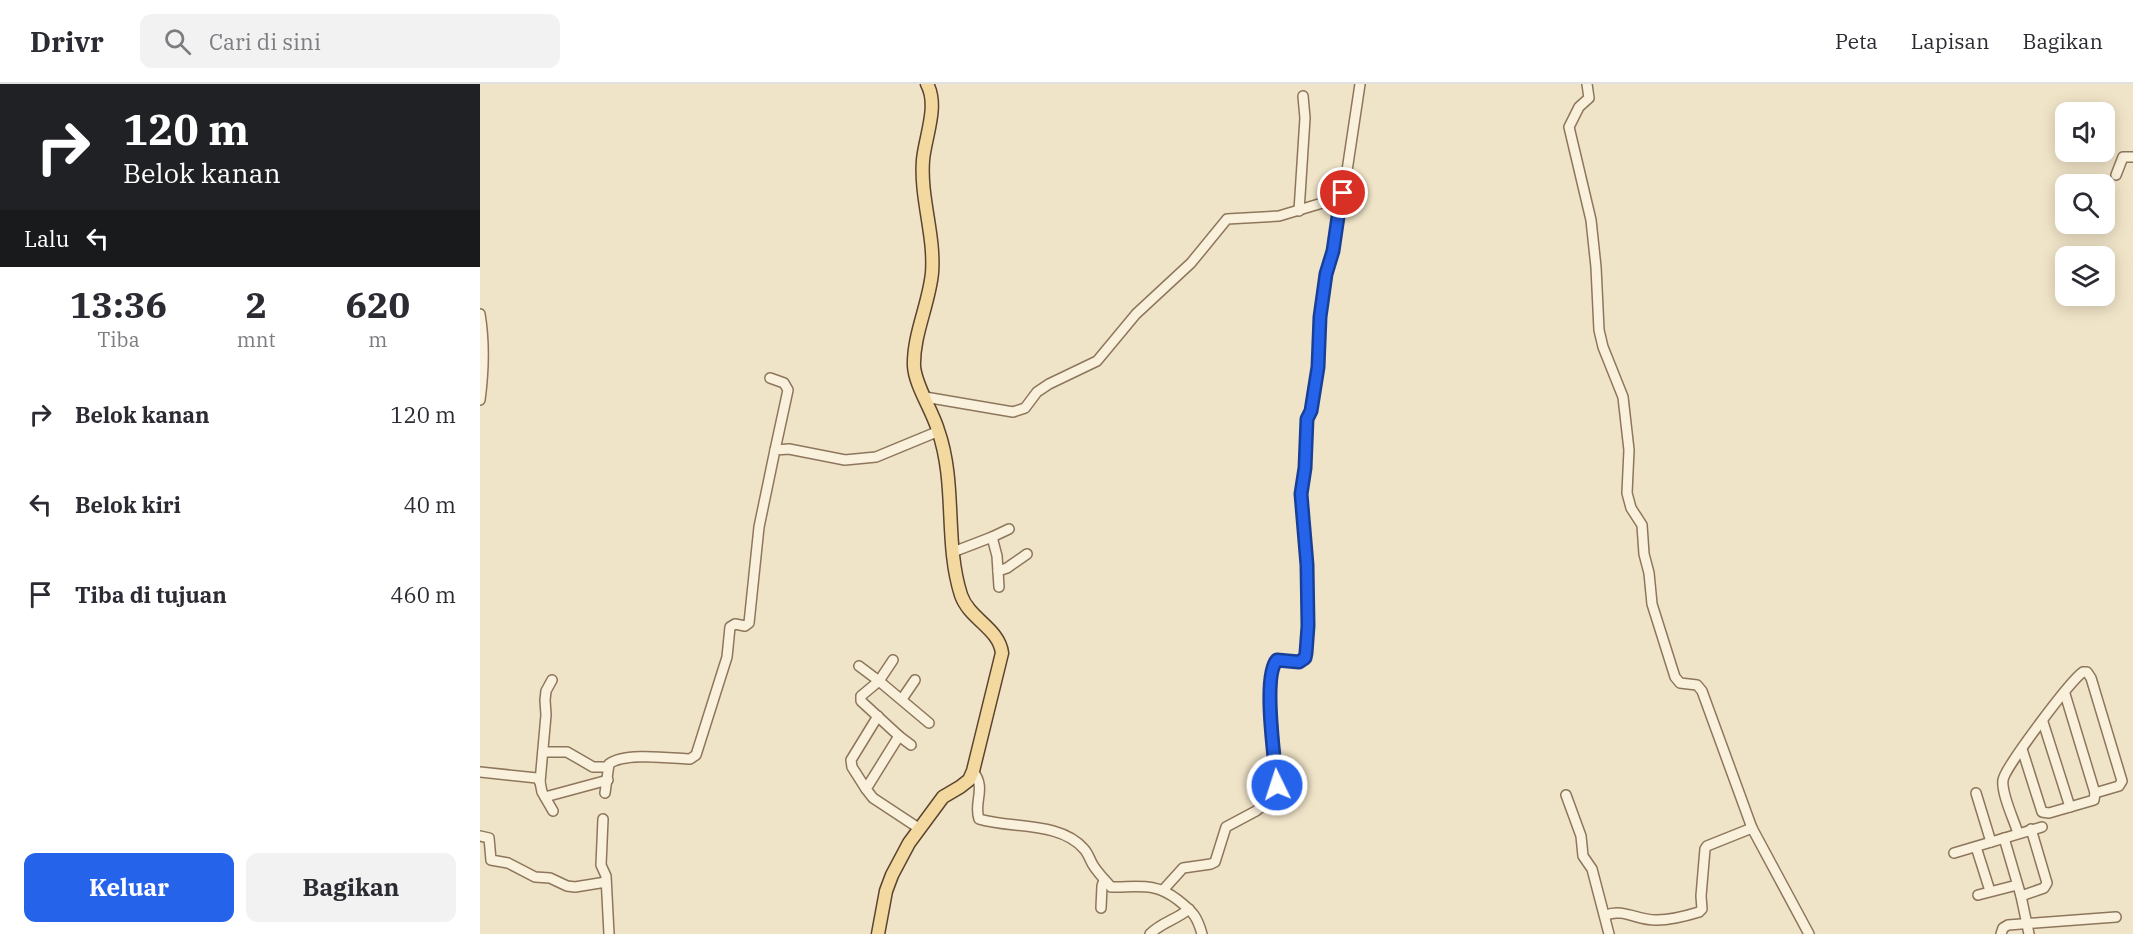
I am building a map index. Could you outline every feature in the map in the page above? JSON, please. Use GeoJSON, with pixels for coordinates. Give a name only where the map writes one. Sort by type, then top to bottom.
{"type":"FeatureCollection","features":[{"type":"Feature","properties":{"kind":"main road"},"geometry":{"type":"LineString","coordinates":[[878,934],[886,891],[909,843],[943,797],[969,780],[973,771],[1002,653],[1001,645],[965,604],[961,595],[953,552],[948,471],[939,431],[917,382],[915,361],[932,264],[922,179],[931,99],[927,84]]}},
{"type":"Feature","properties":{"kind":"street"},"geometry":{"type":"LineString","coordinates":[[1164,890],[1184,867],[1215,862],[1226,827],[1256,811],[1271,799],[1277,785],[1270,699],[1273,666],[1277,660],[1299,662],[1305,658],[1306,653],[1307,565],[1301,494],[1305,468],[1307,419],[1311,411],[1318,367],[1320,317],[1326,274],[1333,251],[1341,196],[1345,184],[1360,84]]}},
{"type":"Feature","properties":{"kind":"street"},"geometry":{"type":"LineString","coordinates":[[1587,84],[1589,98],[1579,107],[1569,126],[1591,220],[1599,330],[1603,347],[1618,379],[1623,397],[1629,450],[1627,493],[1629,502],[1642,525],[1652,603],[1676,677],[1680,683],[1697,685],[1702,691],[1752,828],[1809,934]]}},
{"type":"Feature","properties":{"kind":"street"},"geometry":{"type":"LineString","coordinates":[[1299,211],[1305,118],[1303,96]]}},
{"type":"Feature","properties":{"kind":"street"},"geometry":{"type":"LineString","coordinates":[[2116,175],[2121,159],[2125,156],[2133,157]]}},
{"type":"Feature","properties":{"kind":"street"},"geometry":{"type":"LineString","coordinates":[[925,397],[1013,412],[1025,408],[1037,392],[1049,384],[1097,361],[1136,314],[1191,263],[1227,219],[1279,216],[1341,196]]}},
{"type":"Feature","properties":{"kind":"street"},"geometry":{"type":"LineString","coordinates":[[480,314],[485,361],[480,400]]}},
{"type":"Feature","properties":{"kind":"street"},"geometry":{"type":"LineString","coordinates":[[605,793],[610,762],[624,758],[690,759],[696,755],[727,657],[730,627],[735,624],[745,626],[749,623],[759,527],[788,390],[784,383],[770,378]]}},
{"type":"Feature","properties":{"kind":"street"},"geometry":{"type":"LineString","coordinates":[[775,450],[789,449],[845,460],[876,457],[939,431]]}},
{"type":"Feature","properties":{"kind":"street"},"geometry":{"type":"LineString","coordinates":[[953,552],[1009,529]]}},
{"type":"Feature","properties":{"kind":"street"},"geometry":{"type":"LineString","coordinates":[[992,537],[997,556],[999,587]]}},
{"type":"Feature","properties":{"kind":"street"},"geometry":{"type":"LineString","coordinates":[[998,571],[1007,568],[1027,554]]}},
{"type":"Feature","properties":{"kind":"street"},"geometry":{"type":"LineString","coordinates":[[893,660],[879,681],[862,695],[861,699],[911,745]]}},
{"type":"Feature","properties":{"kind":"street"},"geometry":{"type":"LineString","coordinates":[[859,666],[929,723]]}},
{"type":"Feature","properties":{"kind":"street"},"geometry":{"type":"LineString","coordinates":[[2018,833],[2003,780],[2008,768],[2080,674],[2087,672],[2122,781],[2119,786],[2095,793]]}},
{"type":"Feature","properties":{"kind":"street"},"geometry":{"type":"LineString","coordinates":[[540,782],[546,715],[545,700],[552,680]]}},
{"type":"Feature","properties":{"kind":"street"},"geometry":{"type":"LineString","coordinates":[[902,699],[915,680]]}},
{"type":"Feature","properties":{"kind":"street"},"geometry":{"type":"LineString","coordinates":[[2022,749],[2042,812],[2049,813],[2094,800],[2095,793],[2065,694]]}},
{"type":"Feature","properties":{"kind":"street"},"geometry":{"type":"LineString","coordinates":[[878,716],[851,760],[852,767],[873,798],[920,829]]}},
{"type":"Feature","properties":{"kind":"street"},"geometry":{"type":"LineString","coordinates":[[2043,722],[2070,807]]}},
{"type":"Feature","properties":{"kind":"street"},"geometry":{"type":"LineString","coordinates":[[866,789],[899,736]]}},
{"type":"Feature","properties":{"kind":"street"},"geometry":{"type":"LineString","coordinates":[[543,753],[567,752],[593,767],[608,767]]}},
{"type":"Feature","properties":{"kind":"street"},"geometry":{"type":"LineString","coordinates":[[973,771],[979,779],[980,800],[976,811],[979,819],[996,824],[1056,832],[1072,838],[1085,849],[1104,880],[1111,886],[1148,886],[1164,890],[1197,917],[1202,934]]}},
{"type":"Feature","properties":{"kind":"street"},"geometry":{"type":"LineString","coordinates":[[480,772],[537,778],[553,811]]}},
{"type":"Feature","properties":{"kind":"street"},"geometry":{"type":"LineString","coordinates":[[545,797],[608,780]]}},
{"type":"Feature","properties":{"kind":"street"},"geometry":{"type":"LineString","coordinates":[[1976,793],[1990,842]]}},
{"type":"Feature","properties":{"kind":"street"},"geometry":{"type":"LineString","coordinates":[[1566,795],[1581,836],[1583,856],[1592,869],[1606,915],[1609,934]]}},
{"type":"Feature","properties":{"kind":"street"},"geometry":{"type":"LineString","coordinates":[[603,819],[602,865],[606,882],[609,934]]}},
{"type":"Feature","properties":{"kind":"street"},"geometry":{"type":"LineString","coordinates":[[1954,853],[2043,827]]}},
{"type":"Feature","properties":{"kind":"street"},"geometry":{"type":"LineString","coordinates":[[1606,915],[1619,912],[1639,919],[1657,920],[1699,912],[1702,909],[1705,849],[1752,828]]}},
{"type":"Feature","properties":{"kind":"street"},"geometry":{"type":"LineString","coordinates":[[2021,896],[2044,888],[2047,883],[2031,829]]}},
{"type":"Feature","properties":{"kind":"street"},"geometry":{"type":"LineString","coordinates":[[480,836],[489,838],[491,860],[508,863],[535,877],[550,878],[574,886],[606,882]]}},
{"type":"Feature","properties":{"kind":"street"},"geometry":{"type":"LineString","coordinates":[[2004,838],[2028,929]]}},
{"type":"Feature","properties":{"kind":"street"},"geometry":{"type":"LineString","coordinates":[[1976,847],[1990,891]]}},
{"type":"Feature","properties":{"kind":"street"},"geometry":{"type":"LineString","coordinates":[[1101,908],[1104,880]]}},
{"type":"Feature","properties":{"kind":"street"},"geometry":{"type":"LineString","coordinates":[[1978,895],[2017,885]]}},
{"type":"Feature","properties":{"kind":"street"},"geometry":{"type":"LineString","coordinates":[[1150,934],[1189,909]]}},
{"type":"Feature","properties":{"kind":"street"},"geometry":{"type":"LineString","coordinates":[[2001,934],[2003,927],[2008,925],[2028,929],[2058,922],[2116,917]]}},
{"type":"Feature","properties":{"kind":"street"},"geometry":{"type":"LineString","coordinates":[[2058,922],[2059,934]]}},
{"type":"Feature","properties":{"kind":"route"},"geometry":{"type":"LineString","coordinates":[[1277,785],[1270,699],[1273,666],[1277,660],[1299,662],[1305,658],[1306,653],[1307,565],[1301,494],[1305,468],[1307,419],[1311,411],[1318,367],[1320,317],[1326,274],[1333,251],[1343,193]]}}]}
